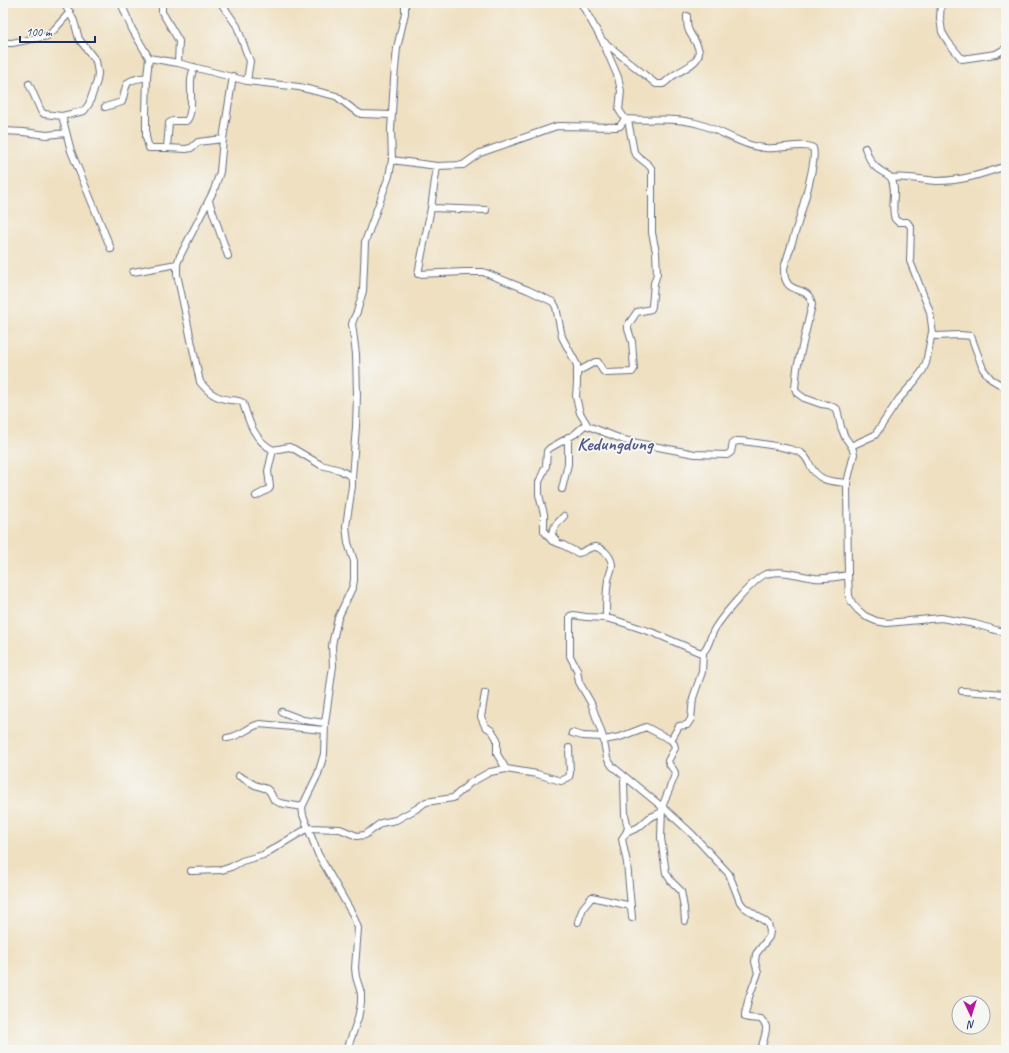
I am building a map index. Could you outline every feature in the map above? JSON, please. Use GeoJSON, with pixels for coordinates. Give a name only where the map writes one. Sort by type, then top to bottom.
{"type":"FeatureCollection","features":[{"type":"Feature","properties":{"kind":"street"},"geometry":{"type":"LineString","coordinates":[[28,84],[43,114],[62,116],[86,109],[97,81],[98,73],[96,61],[79,39],[70,12],[64,3]]}},
{"type":"Feature","properties":{"kind":"street"},"geometry":{"type":"LineString","coordinates":[[121,3],[132,29],[149,58],[146,114],[147,146],[149,148],[186,149],[191,148],[198,142],[223,139]]}},
{"type":"Feature","properties":{"kind":"street"},"geometry":{"type":"LineString","coordinates":[[162,3],[162,12],[179,41],[178,63]]}},
{"type":"Feature","properties":{"kind":"street"},"geometry":{"type":"LineString","coordinates":[[222,3],[237,26],[250,61],[247,81]]}},
{"type":"Feature","properties":{"kind":"street"},"geometry":{"type":"LineString","coordinates":[[347,1050],[358,1018],[361,1003],[361,993],[355,968],[358,928],[353,915],[318,854],[302,807],[322,764],[325,743],[324,730],[333,666],[333,640],[338,618],[353,586],[354,580],[354,561],[348,543],[346,526],[352,486],[356,433],[356,354],[352,324],[363,291],[365,242],[390,176],[392,160],[391,130],[397,48],[405,13],[405,3]]}},
{"type":"Feature","properties":{"kind":"street"},"geometry":{"type":"LineString","coordinates":[[577,372],[594,362],[598,362],[603,371],[606,373],[632,372],[634,369],[632,342],[628,325],[635,313],[650,309],[652,306],[654,283],[657,274],[656,252],[652,233],[652,170],[636,156],[634,152],[627,119],[619,110],[620,84],[601,39],[581,3]]}},
{"type":"Feature","properties":{"kind":"street"},"geometry":{"type":"LineString","coordinates":[[941,3],[940,18],[942,32],[962,59],[996,54],[1006,48]]}},
{"type":"Feature","properties":{"kind":"street"},"geometry":{"type":"LineString","coordinates":[[3,41],[8,44],[47,36],[70,12]]}},
{"type":"Feature","properties":{"kind":"street"},"geometry":{"type":"LineString","coordinates":[[601,39],[656,84],[663,84],[672,76],[691,65],[699,54],[697,44],[687,29],[687,16]]}},
{"type":"Feature","properties":{"kind":"street"},"geometry":{"type":"LineString","coordinates":[[149,58],[178,63],[233,76],[247,81],[298,87],[336,96],[361,114],[392,115]]}},
{"type":"Feature","properties":{"kind":"street"},"geometry":{"type":"LineString","coordinates":[[167,148],[169,123],[173,121],[186,121],[189,119],[191,111],[191,79],[194,67]]}},
{"type":"Feature","properties":{"kind":"street"},"geometry":{"type":"LineString","coordinates":[[233,76],[223,139],[220,172],[209,202],[184,246],[177,264],[177,274],[200,382],[206,390],[215,397],[243,403],[254,434],[265,446],[273,450],[289,447],[321,465],[340,470],[352,477]]}},
{"type":"Feature","properties":{"kind":"street"},"geometry":{"type":"LineString","coordinates":[[105,107],[122,102],[124,88],[128,82],[135,78],[147,77]]}},
{"type":"Feature","properties":{"kind":"street"},"geometry":{"type":"LineString","coordinates":[[62,116],[71,151],[111,249]]}},
{"type":"Feature","properties":{"kind":"street"},"geometry":{"type":"LineString","coordinates":[[392,160],[437,166],[463,165],[480,153],[557,126],[617,127],[627,119],[678,120],[697,123],[714,128],[754,146],[766,148],[807,146],[813,148],[815,154],[811,176],[784,268],[784,276],[786,283],[790,287],[808,295],[811,299],[812,305],[795,380],[797,394],[804,398],[829,405],[837,409],[841,427],[854,454],[847,483],[848,575],[852,603],[858,610],[876,621],[898,623],[926,618],[941,618],[976,624],[1006,633]]}},
{"type":"Feature","properties":{"kind":"street"},"geometry":{"type":"LineString","coordinates":[[3,132],[22,132],[47,135],[66,133]]}},
{"type":"Feature","properties":{"kind":"street"},"geometry":{"type":"LineString","coordinates":[[866,148],[870,161],[877,169],[891,178],[901,177],[936,180],[960,180],[1006,166]]}},
{"type":"Feature","properties":{"kind":"street"},"geometry":{"type":"LineString","coordinates":[[437,166],[431,208],[418,274],[483,272],[553,302],[556,307],[562,337],[577,365],[576,397],[580,413],[586,424],[591,428],[624,440],[695,454],[727,455],[731,452],[733,443],[737,441],[794,450],[803,454],[812,470],[821,479],[825,481],[847,483]]}},
{"type":"Feature","properties":{"kind":"street"},"geometry":{"type":"LineString","coordinates":[[851,446],[875,435],[899,399],[923,370],[926,363],[932,332],[930,312],[910,261],[911,227],[907,222],[898,222],[894,217],[893,184],[891,178]]}},
{"type":"Feature","properties":{"kind":"street"},"geometry":{"type":"LineString","coordinates":[[209,202],[228,256]]}},
{"type":"Feature","properties":{"kind":"street"},"geometry":{"type":"LineString","coordinates":[[431,208],[486,210]]}},
{"type":"Feature","properties":{"kind":"street"},"geometry":{"type":"LineString","coordinates":[[133,272],[177,264]]}},
{"type":"Feature","properties":{"kind":"street"},"geometry":{"type":"LineString","coordinates":[[932,332],[934,336],[971,336],[983,369],[992,379],[1006,388]]}},
{"type":"Feature","properties":{"kind":"street"},"geometry":{"type":"LineString","coordinates":[[586,424],[546,451],[546,466],[539,482],[539,495],[544,514],[544,531],[550,539],[578,553],[596,547],[606,552],[609,557],[612,565],[608,580],[606,618]]}},
{"type":"Feature","properties":{"kind":"street"},"geometry":{"type":"LineString","coordinates":[[562,489],[568,464],[568,437]]}},
{"type":"Feature","properties":{"kind":"street"},"geometry":{"type":"LineString","coordinates":[[256,496],[270,487],[268,471],[273,450]]}},
{"type":"Feature","properties":{"kind":"street"},"geometry":{"type":"LineString","coordinates":[[559,543],[552,535],[552,532],[564,516]]}},
{"type":"Feature","properties":{"kind":"street"},"geometry":{"type":"LineString","coordinates":[[671,740],[679,726],[687,725],[691,719],[693,698],[703,668],[703,653],[714,630],[720,620],[754,581],[765,574],[780,572],[823,579],[848,575]]}},
{"type":"Feature","properties":{"kind":"street"},"geometry":{"type":"LineString","coordinates":[[703,653],[699,654],[654,633],[606,618],[573,615],[570,619],[570,656],[577,670],[579,682],[591,703],[604,738],[610,764],[614,769],[683,826],[727,871],[732,879],[740,902],[749,911],[766,922],[769,927],[769,938],[756,954],[755,962],[758,973],[744,1014],[745,1017],[750,1019],[761,1019],[766,1026],[766,1032],[760,1050]]}},
{"type":"Feature","properties":{"kind":"street"},"geometry":{"type":"LineString","coordinates":[[962,691],[1006,694]]}},
{"type":"Feature","properties":{"kind":"street"},"geometry":{"type":"LineString","coordinates":[[485,693],[481,717],[485,726],[492,731],[497,739],[497,754],[506,769]]}},
{"type":"Feature","properties":{"kind":"street"},"geometry":{"type":"LineString","coordinates":[[282,712],[303,720],[325,723]]}},
{"type":"Feature","properties":{"kind":"street"},"geometry":{"type":"LineString","coordinates":[[227,738],[240,735],[253,726],[260,724],[324,730]]}},
{"type":"Feature","properties":{"kind":"street"},"geometry":{"type":"LineString","coordinates":[[572,733],[583,736],[604,738],[620,737],[646,727],[671,740],[674,744],[675,748],[668,761],[676,772],[662,809],[661,838],[666,872],[671,881],[680,891],[685,921]]}},
{"type":"Feature","properties":{"kind":"street"},"geometry":{"type":"LineString","coordinates":[[191,871],[222,870],[242,861],[263,856],[308,828],[340,829],[357,836],[365,835],[381,823],[396,820],[426,802],[452,798],[470,783],[483,775],[506,769],[537,774],[557,780],[565,780],[570,773],[569,748]]}},
{"type":"Feature","properties":{"kind":"street"},"geometry":{"type":"LineString","coordinates":[[239,776],[255,785],[267,789],[274,800],[280,803],[302,807]]}},
{"type":"Feature","properties":{"kind":"street"},"geometry":{"type":"LineString","coordinates":[[625,777],[625,815],[628,828],[622,839],[627,862],[632,918]]}},
{"type":"Feature","properties":{"kind":"street"},"geometry":{"type":"LineString","coordinates":[[626,833],[639,827],[662,809]]}},
{"type":"Feature","properties":{"kind":"street"},"geometry":{"type":"LineString","coordinates":[[578,922],[583,908],[592,897],[631,906]]}},
{"type":"Feature","properties":{"kind":"district","name":"Kedungdung"},"geometry":{"type":"Point","coordinates":[615,443]}}]}
